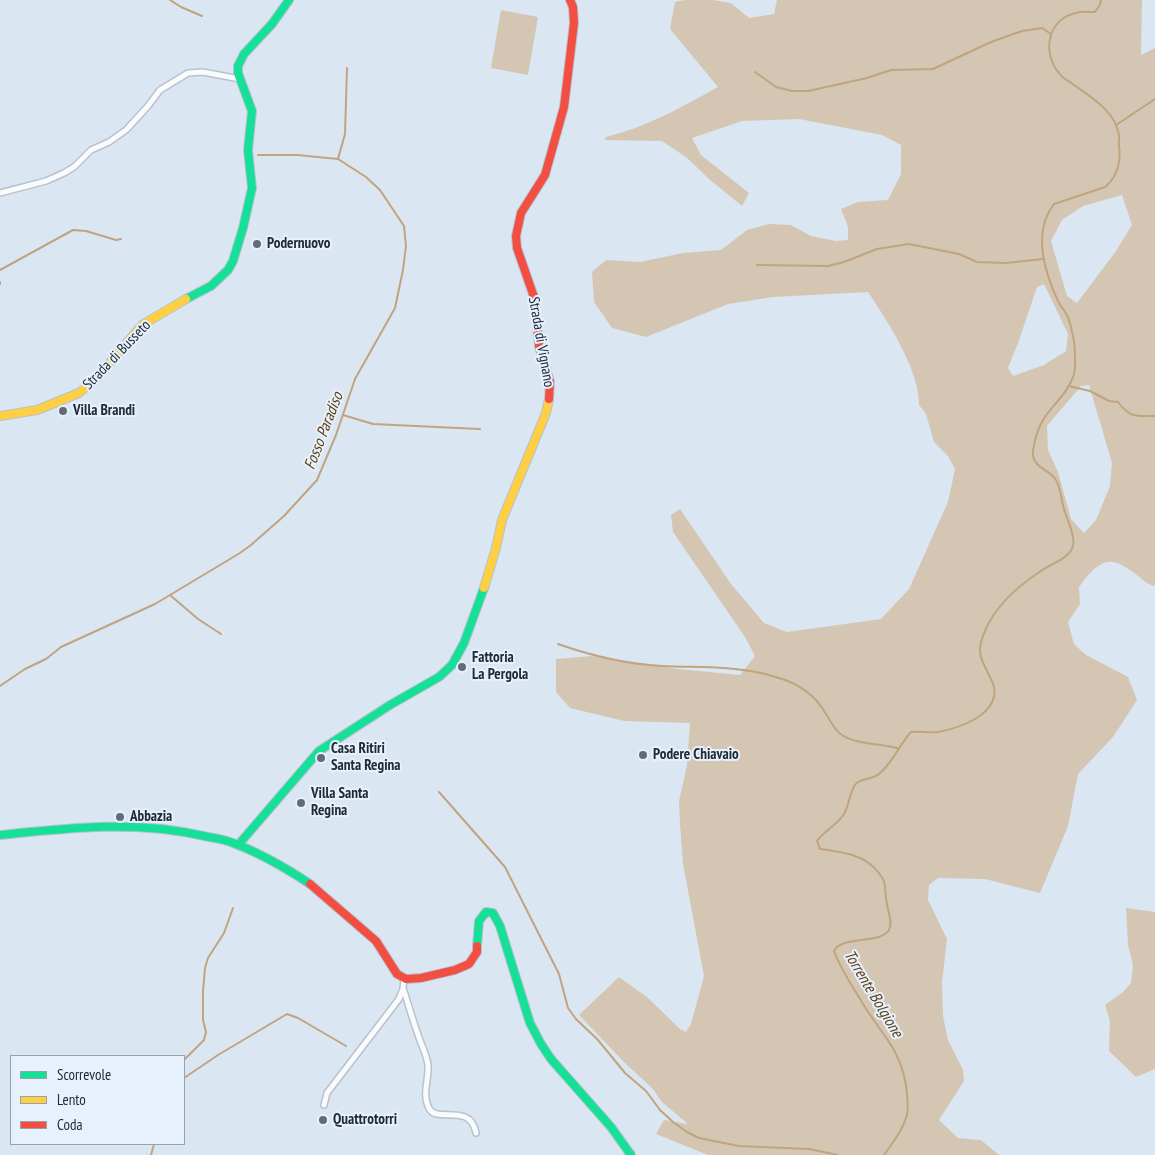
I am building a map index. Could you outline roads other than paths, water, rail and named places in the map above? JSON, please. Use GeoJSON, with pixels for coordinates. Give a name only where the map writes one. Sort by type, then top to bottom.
{"type":"FeatureCollection","features":[{"type":"Feature","properties":{"kind":"street","name":"Strada di Busseto"},"geometry":{"type":"LineString","coordinates":[[0,416],[33,411],[79,394],[97,378],[142,325],[211,286],[228,270],[234,258],[243,228],[252,188],[248,150],[252,111],[240,79],[238,68],[242,57],[272,24],[289,0]]}},
{"type":"Feature","properties":{"kind":"street","name":"Strada di Vignano"},"geometry":{"type":"LineString","coordinates":[[239,844],[319,751],[390,705],[443,674],[452,665],[460,650],[476,612],[487,580],[502,520],[549,404],[550,382],[539,346],[534,297],[517,248],[516,236],[521,213],[545,175],[564,107],[574,23],[570,0]]}},
{"type":"Feature","properties":{"kind":"street"},"geometry":{"type":"LineString","coordinates":[[0,193],[46,181],[64,174],[91,150],[109,142],[126,130],[160,90],[188,73],[203,72],[240,79]]}},
{"type":"Feature","properties":{"kind":"street"},"geometry":{"type":"LineString","coordinates":[[0,835],[73,827],[128,826],[180,830],[239,844],[288,869],[314,888],[376,942],[398,974],[404,979],[421,978],[455,970],[469,964],[477,952],[480,920],[486,912],[494,914],[498,921],[530,1023],[540,1044],[617,1134],[631,1155]]}},
{"type":"Feature","properties":{"kind":"street"},"geometry":{"type":"LineString","coordinates":[[324,1105],[327,1093],[398,999],[403,988],[404,979]]}},
{"type":"Feature","properties":{"kind":"street"},"geometry":{"type":"LineString","coordinates":[[403,988],[428,1065],[425,1098],[430,1109],[434,1114],[438,1115],[461,1116],[475,1127],[476,1133]]}},
{"type":"Feature","properties":{"kind":"waterway"},"geometry":{"type":"LineString","coordinates":[[170,0],[202,16]]}},
{"type":"Feature","properties":{"kind":"waterway","name":"Torrente Bolgione"},"geometry":{"type":"LineString","coordinates":[[884,1155],[900,1131],[907,1115],[906,1085],[903,1072],[889,1042],[851,985],[834,951],[838,946],[845,943],[884,935],[889,930],[890,921],[885,884],[878,872],[866,861],[852,855],[820,849],[817,841],[844,814],[855,785],[876,776],[884,770],[911,732],[938,732],[966,723],[984,712],[994,697],[994,687],[980,652],[982,637],[989,622],[1015,591],[1042,570],[1066,556],[1072,549],[1071,527],[1064,509],[1058,483],[1034,460],[1033,454],[1042,421],[1069,386],[1075,366],[1073,336],[1067,315],[1059,303],[1049,278],[1045,265],[1042,240],[1047,215],[1054,204],[1105,187],[1113,179],[1119,163],[1119,136],[1117,126],[1108,112],[1061,75],[1050,56],[1049,47],[1053,29],[1059,22],[1066,16],[1076,13],[1095,12],[1101,0]]}},
{"type":"Feature","properties":{"kind":"waterway"},"geometry":{"type":"LineString","coordinates":[[755,72],[776,87],[792,91],[808,91],[867,78],[891,70],[933,69],[991,42],[1022,31],[1042,28],[1051,34]]}},
{"type":"Feature","properties":{"kind":"waterway"},"geometry":{"type":"LineString","coordinates":[[338,159],[345,134],[347,68]]}},
{"type":"Feature","properties":{"kind":"waterway"},"geometry":{"type":"LineString","coordinates":[[1116,125],[1155,99]]}},
{"type":"Feature","properties":{"kind":"waterway","name":"Fosso Paradiso"},"geometry":{"type":"LineString","coordinates":[[0,686],[25,669],[46,659],[61,647],[155,604],[240,553],[284,516],[317,480],[336,435],[355,379],[395,308],[406,246],[404,226],[380,190],[366,177],[338,159],[297,155],[258,155]]}},
{"type":"Feature","properties":{"kind":"waterway"},"geometry":{"type":"LineString","coordinates":[[0,270],[73,230],[86,231],[116,240],[121,239]]}},
{"type":"Feature","properties":{"kind":"waterway"},"geometry":{"type":"LineString","coordinates":[[757,265],[828,266],[877,249],[909,244],[959,254],[977,262],[1006,263],[1043,259]]}},
{"type":"Feature","properties":{"kind":"waterway"},"geometry":{"type":"LineString","coordinates":[[1069,386],[1090,391],[1109,401],[1118,402],[1126,411],[1134,415],[1155,416]]}},
{"type":"Feature","properties":{"kind":"waterway"},"geometry":{"type":"LineString","coordinates":[[343,415],[373,424],[480,429]]}},
{"type":"Feature","properties":{"kind":"waterway"},"geometry":{"type":"LineString","coordinates":[[170,595],[198,619],[221,634]]}},
{"type":"Feature","properties":{"kind":"waterway"},"geometry":{"type":"LineString","coordinates":[[558,644],[596,656],[622,661],[662,666],[736,669],[779,678],[794,683],[812,696],[822,707],[839,733],[847,738],[897,748]]}},
{"type":"Feature","properties":{"kind":"waterway"},"geometry":{"type":"LineString","coordinates":[[439,792],[505,867],[559,974],[568,1008],[625,1073],[646,1091],[660,1110],[673,1122],[699,1138],[739,1146],[809,1149],[838,1155]]}},
{"type":"Feature","properties":{"kind":"waterway"},"geometry":{"type":"LineString","coordinates":[[185,1059],[204,1040],[206,1032],[203,1020],[205,968],[208,958],[224,933],[233,908]]}},
{"type":"Feature","properties":{"kind":"waterway"},"geometry":{"type":"LineString","coordinates":[[185,1077],[218,1055],[287,1014],[298,1018],[346,1046]]}},
{"type":"Feature","properties":{"kind":"waterway"},"geometry":{"type":"LineString","coordinates":[[151,1155],[154,1145]]}},
{"type":"Feature","properties":{"kind":"place","name":"Podernuovo"},"geometry":{"type":"Point","coordinates":[257,244]}},
{"type":"Feature","properties":{"kind":"place","name":"Villa Brandi"},"geometry":{"type":"Point","coordinates":[63,411]}},
{"type":"Feature","properties":{"kind":"place","name":"Fattoria La Pergola"},"geometry":{"type":"Point","coordinates":[462,667]}},
{"type":"Feature","properties":{"kind":"place","name":"Podere Chiavaio"},"geometry":{"type":"Point","coordinates":[643,755]}},
{"type":"Feature","properties":{"kind":"place","name":"Casa Ritiri Santa Regina"},"geometry":{"type":"Point","coordinates":[321,758]}},
{"type":"Feature","properties":{"kind":"place","name":"Villa Santa Regina"},"geometry":{"type":"Point","coordinates":[301,803]}},
{"type":"Feature","properties":{"kind":"place","name":"Abbazia"},"geometry":{"type":"Point","coordinates":[120,817]}},
{"type":"Feature","properties":{"kind":"place","name":"Quattrotorri"},"geometry":{"type":"Point","coordinates":[323,1120]}}]}
